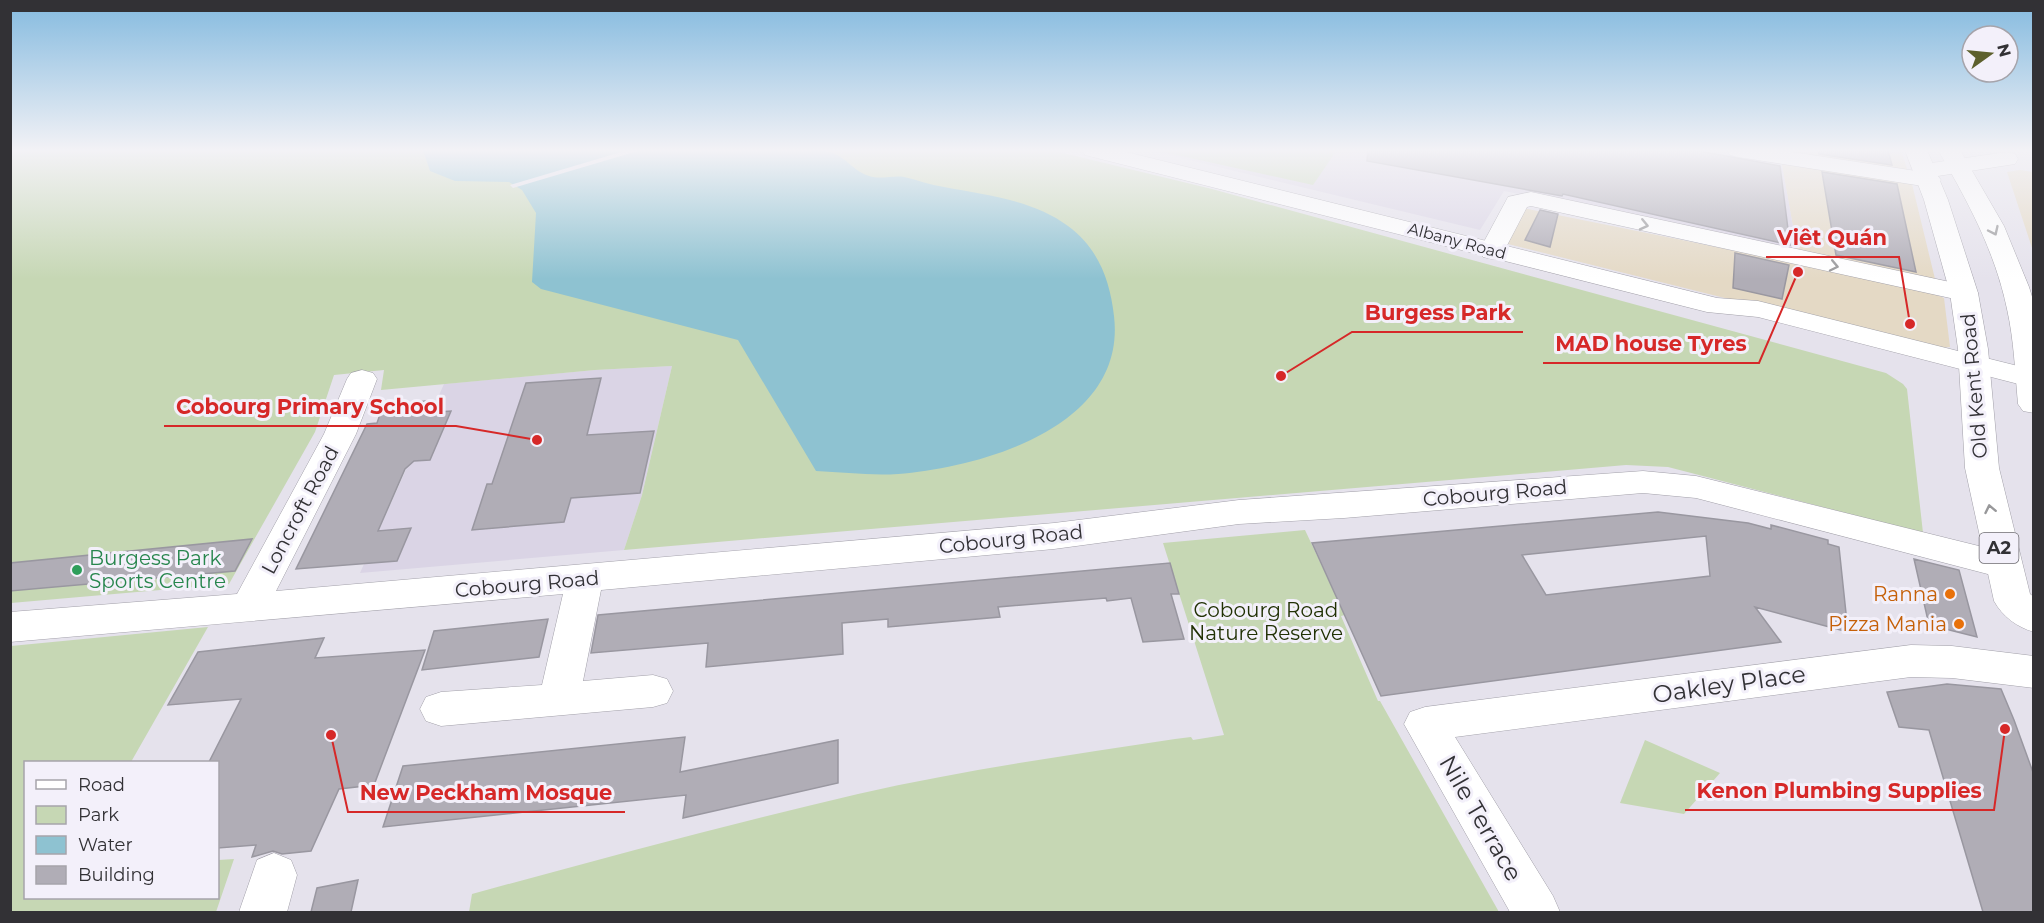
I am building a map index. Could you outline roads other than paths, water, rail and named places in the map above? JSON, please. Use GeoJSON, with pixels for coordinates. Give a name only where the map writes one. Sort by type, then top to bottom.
{"type":"FeatureCollection","features":[{"type":"Feature","properties":{"kind":"main road","name":"Albany Road"},"geometry":{"type":"LineString","coordinates":[[1265,193],[1717,306],[1752,322],[1974,373],[2033,391]]}},
{"type":"Feature","properties":{"kind":"main road","name":"Old Kent Road"},"geometry":{"type":"LineString","coordinates":[[1932,193],[1964,293],[1982,468],[2003,565],[2013,600],[2034,618]]}},
{"type":"Feature","properties":{"kind":"main road"},"geometry":{"type":"LineString","coordinates":[[1978,193],[1997,235],[2021,309],[2033,391]]}},
{"type":"Feature","properties":{"kind":"main road"},"geometry":{"type":"LineString","coordinates":[[1492,250],[1516,202],[1531,200],[1964,293]]}},
{"type":"Feature","properties":{"kind":"main road","name":"Loncroft Road"},"geometry":{"type":"LineString","coordinates":[[249,607],[340,434],[362,379]]}},
{"type":"Feature","properties":{"kind":"main road","name":"Cobourg Road"},"geometry":{"type":"LineString","coordinates":[[10,627],[585,579],[1054,536],[1239,512],[1643,482],[1695,487],[2003,565]]}},
{"type":"Feature","properties":{"kind":"main road"},"geometry":{"type":"LineString","coordinates":[[559,700],[585,579]]}},
{"type":"Feature","properties":{"kind":"main road","name":"Oakley Place"},"geometry":{"type":"LineString","coordinates":[[1425,724],[1911,661],[1952,662],[2034,672]]}},
{"type":"Feature","properties":{"kind":"main road"},"geometry":{"type":"LineString","coordinates":[[441,709],[653,691]]}},
{"type":"Feature","properties":{"kind":"main road","name":"Nile Terrace"},"geometry":{"type":"LineString","coordinates":[[1425,724],[1536,912]]}},
{"type":"Feature","properties":{"kind":"water"},"geometry":{"type":"Polygon","coordinates":[[[524,193],[977,193],[992,196],[1024,204],[1054,217],[1068,226],[1087,244],[1101,266],[1112,303],[1114,316],[1112,354],[1098,386],[1074,412],[1043,434],[1008,450],[970,462],[933,470],[898,474],[816,471],[738,340],[541,289],[532,282],[536,213],[524,193]]]}},
{"type":"Feature","properties":{"kind":"place","name":"MAD house Tyres"},"geometry":{"type":"Point","coordinates":[1798,272]}},
{"type":"Feature","properties":{"kind":"place","name":"Viêt Quán"},"geometry":{"type":"Point","coordinates":[1910,324]}},
{"type":"Feature","properties":{"kind":"place","name":"Burgess Park"},"geometry":{"type":"Point","coordinates":[1281,376]}},
{"type":"Feature","properties":{"kind":"place","name":"Cobourg Primary School"},"geometry":{"type":"Point","coordinates":[537,440]}},
{"type":"Feature","properties":{"kind":"place","name":"Burgess Park Sports Centre"},"geometry":{"type":"Point","coordinates":[77,570]}},
{"type":"Feature","properties":{"kind":"place","name":"Ranna"},"geometry":{"type":"Point","coordinates":[1950,594]}},
{"type":"Feature","properties":{"kind":"place","name":"Pizza Mania"},"geometry":{"type":"Point","coordinates":[1959,624]}},
{"type":"Feature","properties":{"kind":"place","name":"Kenon Plumbing Supplies"},"geometry":{"type":"Point","coordinates":[2005,729]}},
{"type":"Feature","properties":{"kind":"place","name":"New Peckham Mosque"},"geometry":{"type":"Point","coordinates":[331,735]}},
{"type":"Feature","properties":{"kind":"park label","name":"Cobourg Road Nature Reserve"},"geometry":{"type":"Point","coordinates":[1266,622]}}]}
